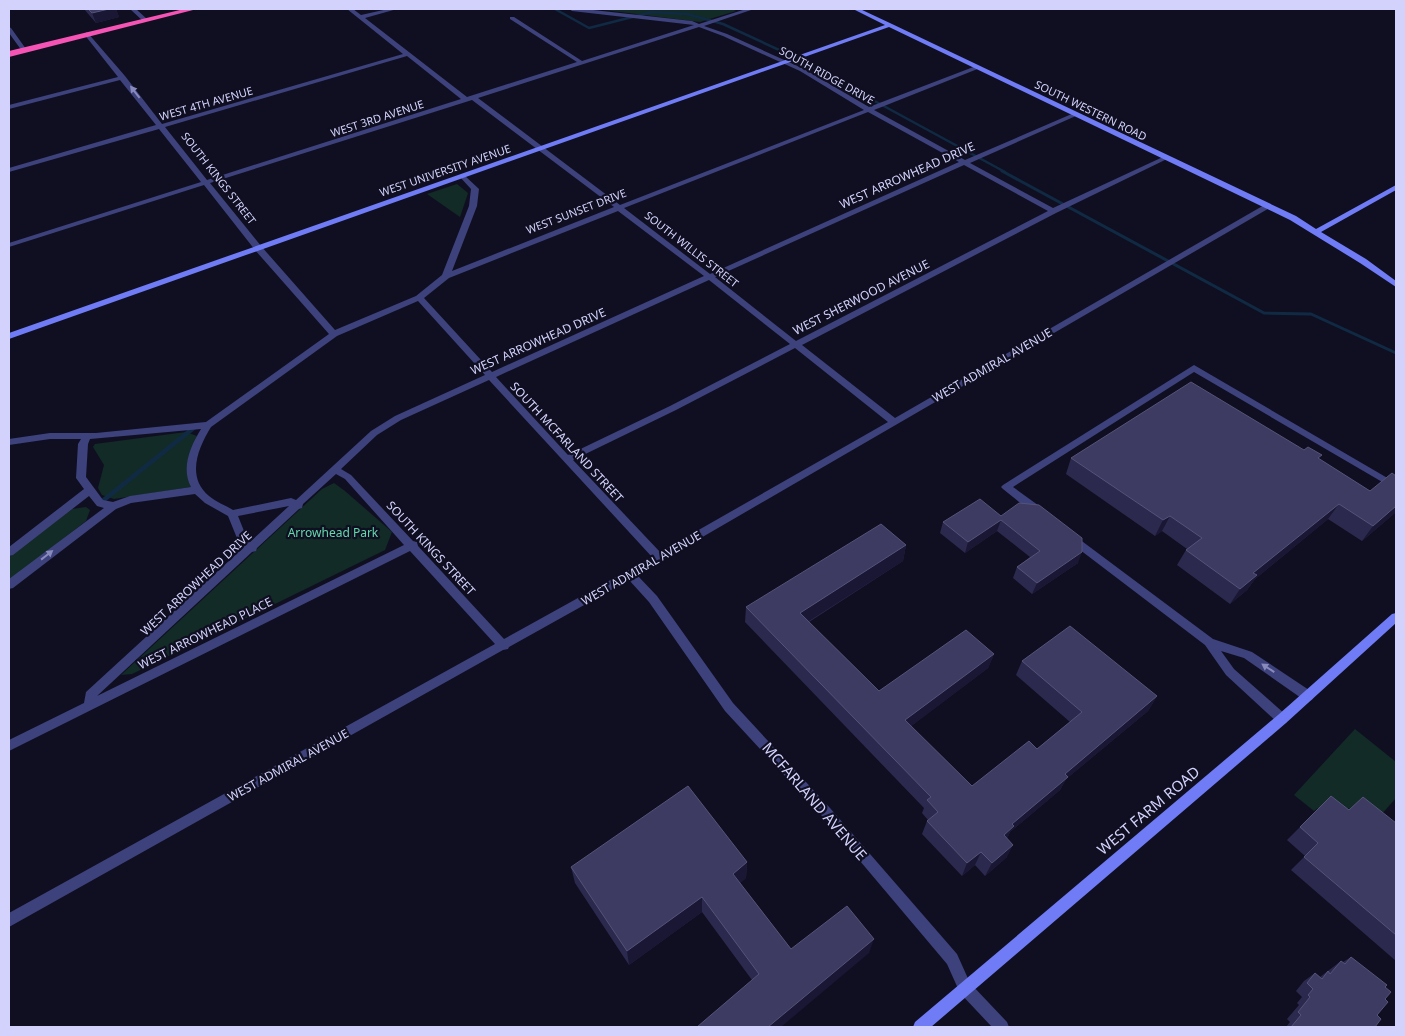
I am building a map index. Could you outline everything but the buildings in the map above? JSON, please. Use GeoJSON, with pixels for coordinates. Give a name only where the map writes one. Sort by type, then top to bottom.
{"type":"FeatureCollection","features":[{"type":"Feature","properties":{"kind":"highway"},"geometry":{"type":"LineString","coordinates":[[9,54],[193,9]]}},
{"type":"Feature","properties":{"kind":"street"},"geometry":{"type":"LineString","coordinates":[[133,9],[144,20]]}},
{"type":"Feature","properties":{"kind":"street","name":"SOUTH WILLIS STREET"},"geometry":{"type":"LineString","coordinates":[[350,9],[620,208],[894,422]]}},
{"type":"Feature","properties":{"kind":"street"},"geometry":{"type":"LineString","coordinates":[[361,17],[394,9]]}},
{"type":"Feature","properties":{"kind":"street","name":"SOUTH RIDGE DRIVE"},"geometry":{"type":"LineString","coordinates":[[574,9],[699,25],[788,61],[869,110],[973,159],[1057,209]]}},
{"type":"Feature","properties":{"kind":"street","name":"WEST 3RD AVENUE"},"geometry":{"type":"LineString","coordinates":[[9,245],[751,9]]}},
{"type":"Feature","properties":{"kind":"street","name":"SOUTH WESTERN ROAD"},"geometry":{"type":"LineString","coordinates":[[856,9],[1269,206],[1316,232],[1396,285]]}},
{"type":"Feature","properties":{"kind":"street"},"geometry":{"type":"LineString","coordinates":[[512,18],[582,63]]}},
{"type":"Feature","properties":{"kind":"street","name":"WEST UNIVERSITY AVENUE"},"geometry":{"type":"LineString","coordinates":[[9,336],[890,25]]}},
{"type":"Feature","properties":{"kind":"street"},"geometry":{"type":"LineString","coordinates":[[9,29],[24,50]]}},
{"type":"Feature","properties":{"kind":"street","name":"SOUTH KINGS STREET"},"geometry":{"type":"LineString","coordinates":[[87,34],[258,248],[334,334]]}},
{"type":"Feature","properties":{"kind":"street","name":"WEST 4TH AVENUE"},"geometry":{"type":"LineString","coordinates":[[9,170],[409,54]]}},
{"type":"Feature","properties":{"kind":"street","name":"WEST SUNSET DRIVE"},"geometry":{"type":"LineString","coordinates":[[198,490],[190,472],[195,444],[208,425],[334,334],[420,298],[446,276],[978,67]]}},
{"type":"Feature","properties":{"kind":"street"},"geometry":{"type":"LineString","coordinates":[[9,107],[123,77]]}},
{"type":"Feature","properties":{"kind":"street","name":"WEST ARROWHEAD DRIVE"},"geometry":{"type":"LineString","coordinates":[[90,706],[90,696],[374,433],[398,418],[1076,114]]}},
{"type":"Feature","properties":{"kind":"street","name":"WEST SHERWOOD AVENUE"},"geometry":{"type":"LineString","coordinates":[[567,459],[674,408],[1057,209],[1167,157]]}},
{"type":"Feature","properties":{"kind":"street"},"geometry":{"type":"LineString","coordinates":[[446,276],[472,206],[475,189],[462,176]]}},
{"type":"Feature","properties":{"kind":"street"},"geometry":{"type":"LineString","coordinates":[[1316,232],[1396,187]]}},
{"type":"Feature","properties":{"kind":"street","name":"WEST ADMIRAL AVENUE"},"geometry":{"type":"LineString","coordinates":[[9,920],[504,646],[1269,206]]}},
{"type":"Feature","properties":{"kind":"street","name":"SOUTH MCFARLAND STREET"},"geometry":{"type":"LineString","coordinates":[[420,298],[658,558]]}},
{"type":"Feature","properties":{"kind":"street"},"geometry":{"type":"LineString","coordinates":[[1045,517],[1006,487],[1194,368],[1396,487]]}},
{"type":"Feature","properties":{"kind":"street"},"geometry":{"type":"LineString","coordinates":[[9,442],[208,425]]}},
{"type":"Feature","properties":{"kind":"street"},"geometry":{"type":"LineString","coordinates":[[9,433],[27,439]]}},
{"type":"Feature","properties":{"kind":"street"},"geometry":{"type":"LineString","coordinates":[[87,436],[83,444],[81,478],[100,503],[113,506]]}},
{"type":"Feature","properties":{"kind":"street","name":"SOUTH KINGS STREET"},"geometry":{"type":"LineString","coordinates":[[336,470],[348,477],[504,646]]}},
{"type":"Feature","properties":{"kind":"street"},"geometry":{"type":"LineString","coordinates":[[9,585],[113,506],[130,500],[198,490],[205,498],[232,514],[244,542],[252,548]]}},
{"type":"Feature","properties":{"kind":"street"},"geometry":{"type":"LineString","coordinates":[[9,552],[89,491]]}},
{"type":"Feature","properties":{"kind":"street"},"geometry":{"type":"LineString","coordinates":[[232,514],[291,502],[298,505]]}},
{"type":"Feature","properties":{"kind":"street"},"geometry":{"type":"LineString","coordinates":[[1061,529],[1209,642],[1230,672],[1282,719]]}},
{"type":"Feature","properties":{"kind":"street","name":"WEST ARROWHEAD PLACE"},"geometry":{"type":"LineString","coordinates":[[9,746],[412,545]]}},
{"type":"Feature","properties":{"kind":"street","name":"MCFARLAND AVENUE"},"geometry":{"type":"LineString","coordinates":[[630,574],[653,599],[728,707],[826,812],[952,959],[965,988],[1002,1027]]}},
{"type":"Feature","properties":{"kind":"street","name":"WEST FARM ROAD"},"geometry":{"type":"LineString","coordinates":[[920,1027],[1282,719],[1396,617]]}},
{"type":"Feature","properties":{"kind":"street"},"geometry":{"type":"LineString","coordinates":[[1209,642],[1248,655],[1308,696]]}},
{"type":"Feature","properties":{"kind":"green space"},"geometry":{"type":"Polygon","coordinates":[[[596,9],[732,9],[736,11],[700,22],[596,9]]]}},
{"type":"Feature","properties":{"kind":"green space"},"geometry":{"type":"Polygon","coordinates":[[[457,184],[468,193],[460,217],[427,194],[457,184]]]}},
{"type":"Feature","properties":{"kind":"green space"},"geometry":{"type":"Polygon","coordinates":[[[186,432],[197,436],[188,466],[191,487],[114,499],[102,495],[98,488],[104,465],[93,447],[95,444],[186,432]]]}},
{"type":"Feature","properties":{"kind":"green space","name":"Arrowhead Park"},"geometry":{"type":"Polygon","coordinates":[[[334,483],[392,532],[385,550],[132,674],[121,675],[322,489],[334,483]]]}},
{"type":"Feature","properties":{"kind":"green space"},"geometry":{"type":"Polygon","coordinates":[[[86,507],[90,510],[86,521],[9,581],[9,557],[72,509],[86,507]]]}},
{"type":"Feature","properties":{"kind":"green space"},"geometry":{"type":"Polygon","coordinates":[[[1355,729],[1396,762],[1396,798],[1372,825],[1348,808],[1334,821],[1318,808],[1314,811],[1294,795],[1355,729]]]}},
{"type":"Feature","properties":{"kind":"waterway"},"geometry":{"type":"LineString","coordinates":[[555,9],[589,28],[652,12],[687,14],[723,24],[790,55],[1005,172]]}},
{"type":"Feature","properties":{"kind":"waterway"},"geometry":{"type":"LineString","coordinates":[[1002,171],[1264,313],[1311,314],[1396,353]]}},
{"type":"Feature","properties":{"kind":"waterway"},"geometry":{"type":"LineString","coordinates":[[100,503],[196,426]]}}]}
